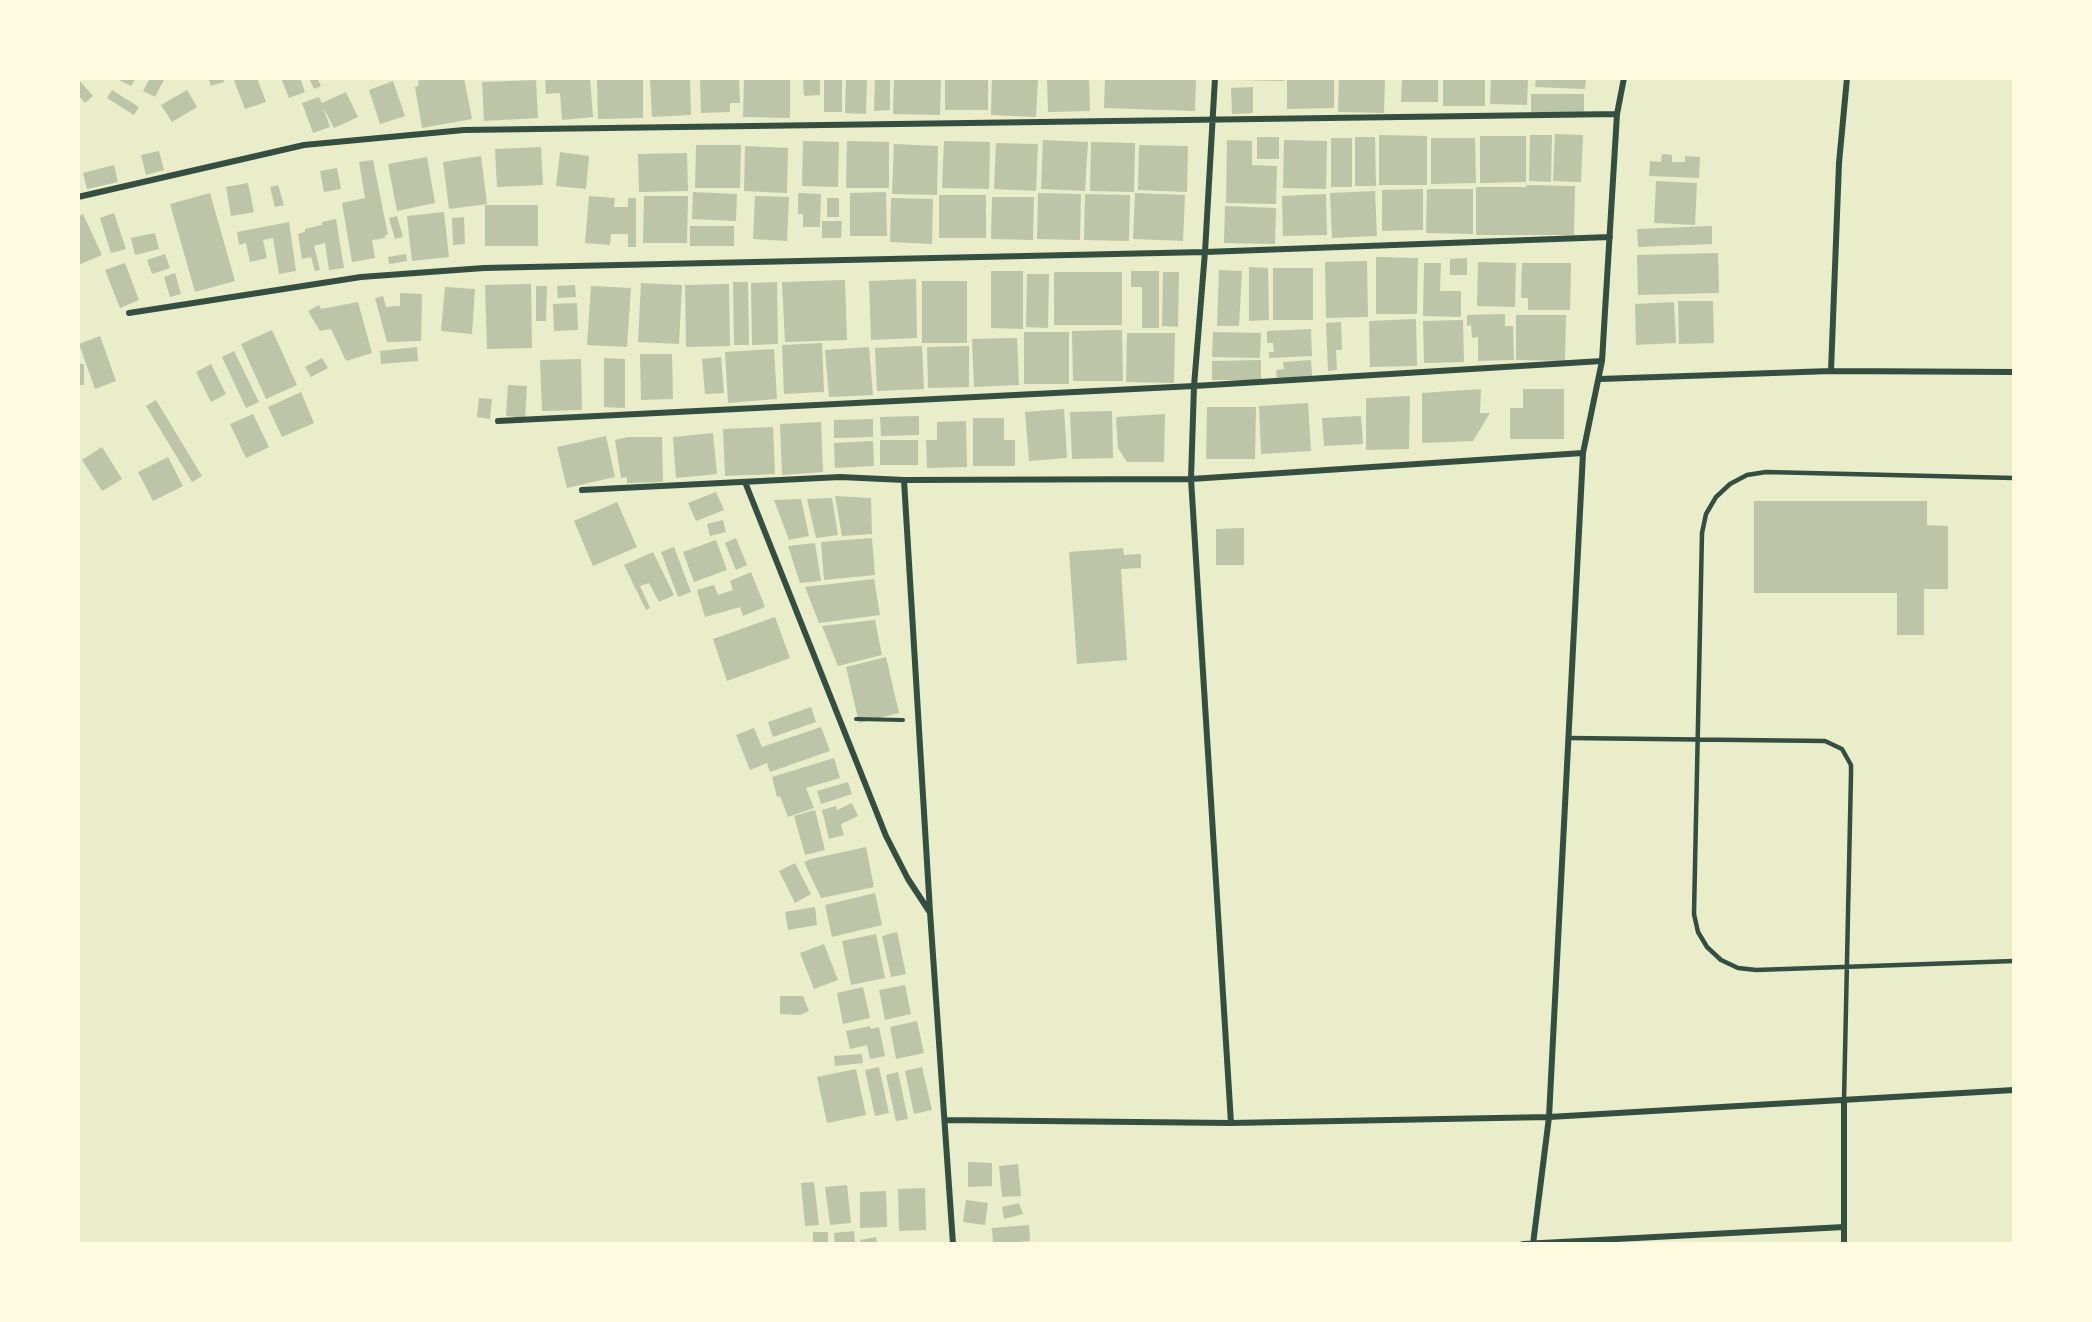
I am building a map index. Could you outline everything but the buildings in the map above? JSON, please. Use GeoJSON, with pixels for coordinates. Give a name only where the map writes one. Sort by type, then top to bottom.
{"type":"FeatureCollection","features":[{"type":"Feature","properties":{"kind":"street"},"geometry":{"type":"LineString","coordinates":[[1215,78],[1205,252],[1194,386],[1191,479],[1231,1123]]}},
{"type":"Feature","properties":{"kind":"street"},"geometry":{"type":"LineString","coordinates":[[1533,1244],[1549,1117],[1583,453],[1602,361],[1617,114],[1624,78]]}},
{"type":"Feature","properties":{"kind":"street"},"geometry":{"type":"LineString","coordinates":[[1832,371],[1839,163],[1847,78]]}},
{"type":"Feature","properties":{"kind":"street"},"geometry":{"type":"LineString","coordinates":[[78,197],[304,146],[464,130],[1617,114]]}},
{"type":"Feature","properties":{"kind":"street"},"geometry":{"type":"LineString","coordinates":[[129,313],[361,276],[483,268],[1205,252],[1610,237]]}},
{"type":"Feature","properties":{"kind":"street"},"geometry":{"type":"LineString","coordinates":[[498,421],[1194,386],[1602,361]]}},
{"type":"Feature","properties":{"kind":"street"},"geometry":{"type":"LineString","coordinates":[[1600,379],[1832,371],[2014,372]]}},
{"type":"Feature","properties":{"kind":"street"},"geometry":{"type":"LineString","coordinates":[[582,490],[840,477],[904,480],[1191,479],[1583,453]]}},
{"type":"Feature","properties":{"kind":"street"},"geometry":{"type":"LineString","coordinates":[[904,480],[953,1244]]}},
{"type":"Feature","properties":{"kind":"street"},"geometry":{"type":"LineString","coordinates":[[745,482],[886,836],[908,879],[930,912]]}},
{"type":"Feature","properties":{"kind":"street"},"geometry":{"type":"LineString","coordinates":[[946,1120],[1231,1123],[1549,1117],[2014,1090]]}},
{"type":"Feature","properties":{"kind":"street"},"geometry":{"type":"LineString","coordinates":[[1844,1101],[1844,1244]]}},
{"type":"Feature","properties":{"kind":"street"},"geometry":{"type":"LineString","coordinates":[[1523,1244],[1844,1227]]}},
{"type":"Feature","properties":{"kind":"lane"},"geometry":{"type":"LineString","coordinates":[[2014,478],[1766,472],[1747,475],[1730,483],[1716,497],[1706,514],[1702,533],[1694,914],[1698,932],[1707,947],[1721,960],[1738,968],[1756,970],[2014,961]]}},
{"type":"Feature","properties":{"kind":"lane"},"geometry":{"type":"LineString","coordinates":[[1569,738],[1826,741],[1842,749],[1851,765],[1844,1101]]}},
{"type":"Feature","properties":{"kind":"path"},"geometry":{"type":"LineString","coordinates":[[839,719],[919,720]]}}]}
